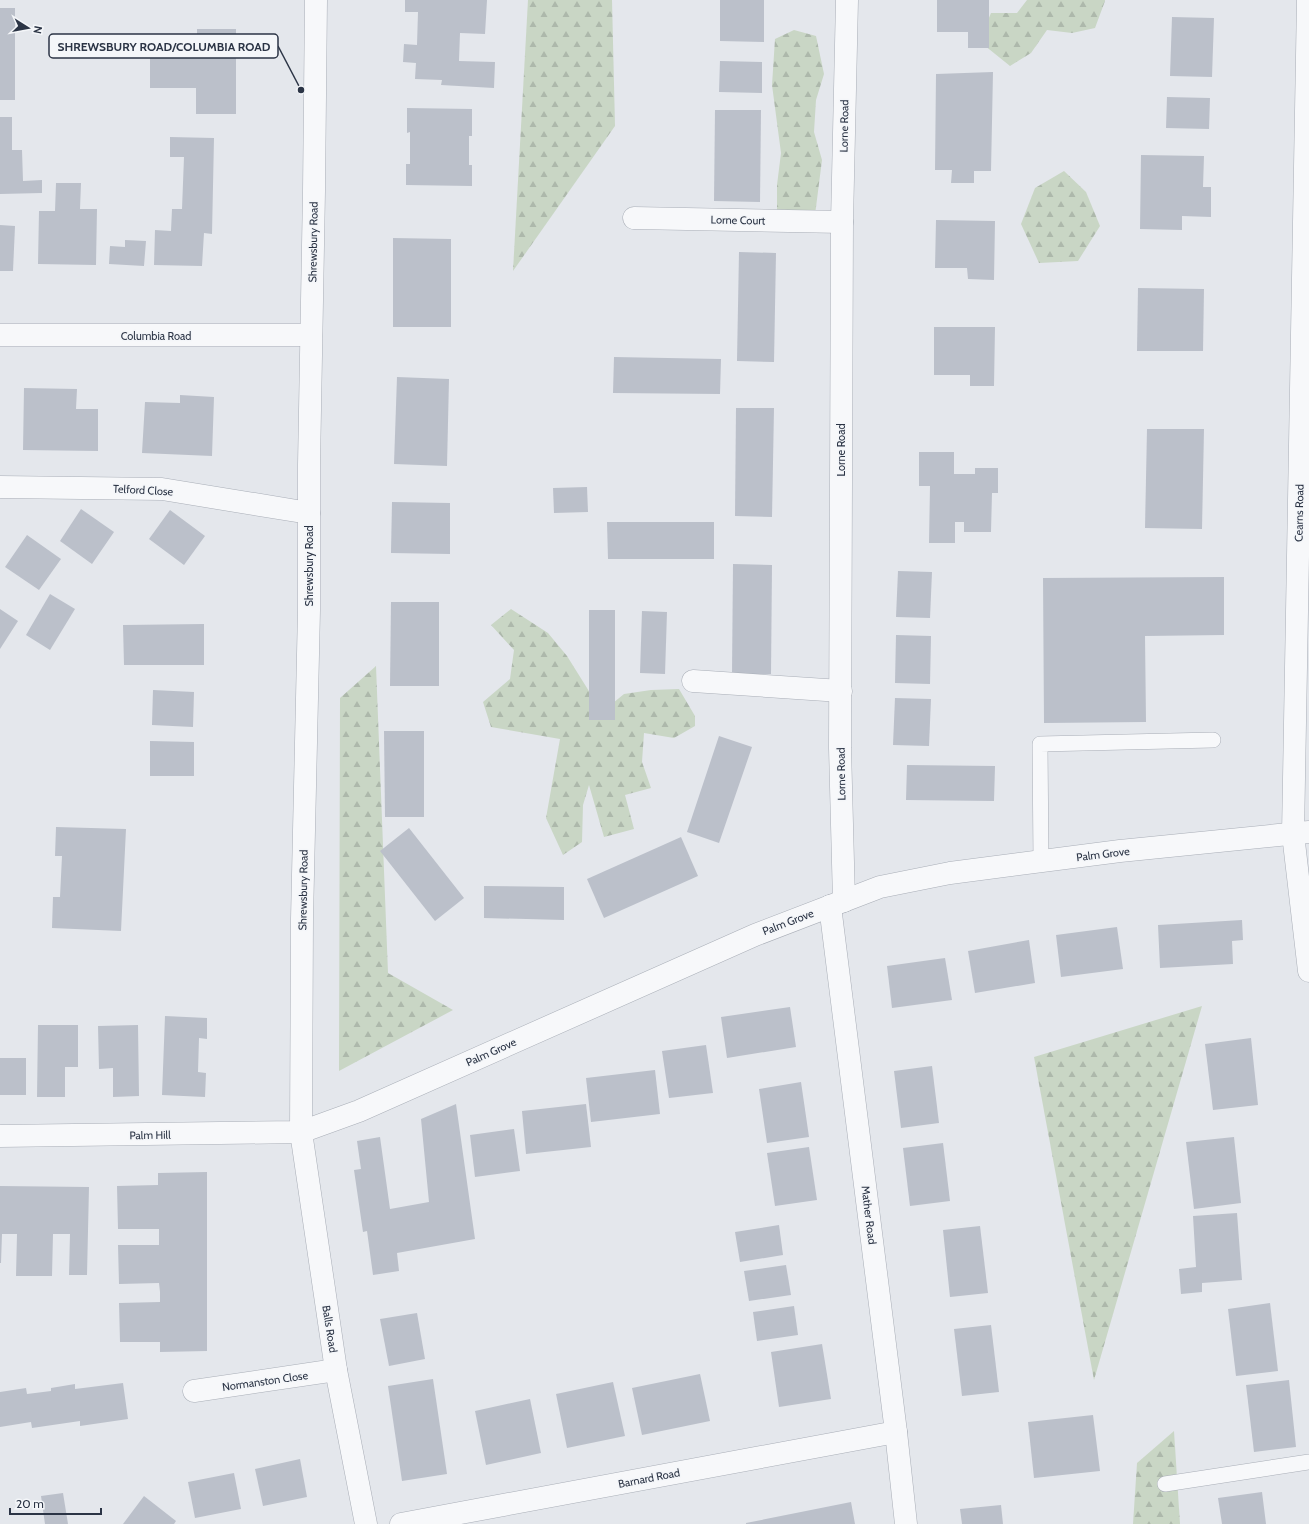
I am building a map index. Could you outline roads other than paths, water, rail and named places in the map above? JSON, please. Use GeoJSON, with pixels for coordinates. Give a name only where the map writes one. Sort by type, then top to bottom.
{"type":"FeatureCollection","features":[{"type":"Feature","properties":{"kind":"street","name":"Shrewsbury Road"},"geometry":{"type":"LineString","coordinates":[[300,1132],[302,919],[309,610],[316,0]]}},
{"type":"Feature","properties":{"kind":"street","name":"Lorne Road"},"geometry":{"type":"LineString","coordinates":[[837,903],[841,691],[842,222],[847,0]]}},
{"type":"Feature","properties":{"kind":"street","name":"Cearns Road"},"geometry":{"type":"LineString","coordinates":[[1308,0],[1301,833],[1309,971]]}},
{"type":"Feature","properties":{"kind":"street","name":"Lorne Court"},"geometry":{"type":"LineString","coordinates":[[634,218],[842,222]]}},
{"type":"Feature","properties":{"kind":"street","name":"Columbia Road"},"geometry":{"type":"LineString","coordinates":[[0,335],[311,335]]}},
{"type":"Feature","properties":{"kind":"street","name":"Telford Close"},"geometry":{"type":"LineString","coordinates":[[0,487],[162,489],[309,513]]}},
{"type":"Feature","properties":{"kind":"street"},"geometry":{"type":"LineString","coordinates":[[693,681],[841,691]]}},
{"type":"Feature","properties":{"kind":"street","name":"Palm Grove"},"geometry":{"type":"LineString","coordinates":[[300,1132],[359,1111],[755,935],[880,887],[950,873],[1041,861],[1120,851],[1301,833]]}},
{"type":"Feature","properties":{"kind":"street","name":"Mather Road"},"geometry":{"type":"LineString","coordinates":[[837,903],[906,1524]]}},
{"type":"Feature","properties":{"kind":"street","name":"Palm Hill"},"geometry":{"type":"LineString","coordinates":[[0,1136],[300,1132]]}},
{"type":"Feature","properties":{"kind":"street","name":"Balls Road"},"geometry":{"type":"LineString","coordinates":[[300,1132],[336,1370],[366,1524]]}},
{"type":"Feature","properties":{"kind":"street","name":"Normanston Close"},"geometry":{"type":"LineString","coordinates":[[194,1391],[336,1370]]}},
{"type":"Feature","properties":{"kind":"street","name":"Barnard Road"},"geometry":{"type":"LineString","coordinates":[[401,1524],[896,1432]]}},
{"type":"Feature","properties":{"kind":"lane"},"geometry":{"type":"LineString","coordinates":[[1041,861],[1040,744],[1213,740]]}},
{"type":"Feature","properties":{"kind":"lane"},"geometry":{"type":"LineString","coordinates":[[1165,1484],[1309,1462]]}},
{"type":"Feature","properties":{"kind":"place","name":"SHREWSBURY ROAD/COLUMBIA ROAD"},"geometry":{"type":"Point","coordinates":[301,90]}}]}
